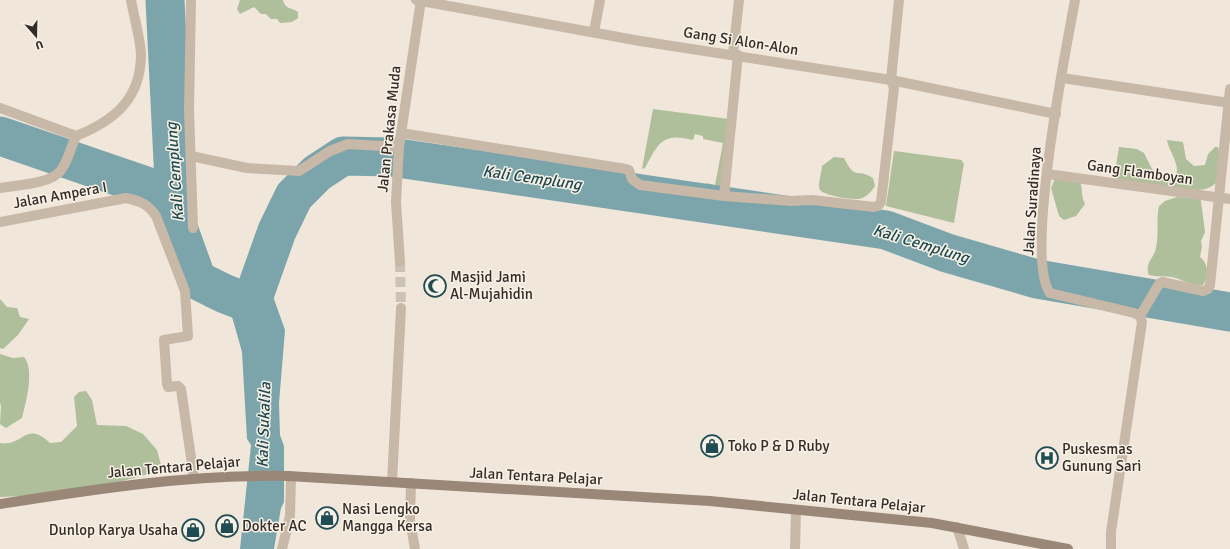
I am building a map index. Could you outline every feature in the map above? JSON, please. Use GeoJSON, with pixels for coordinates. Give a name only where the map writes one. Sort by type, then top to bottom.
{"type":"FeatureCollection","features":[{"type":"Feature","properties":{"kind":"main road","name":"Jalan Tentara Pelajar"},"geometry":{"type":"LineString","coordinates":[[0,504],[136,483],[238,475],[290,476],[710,501],[932,523],[1068,549]]}},
{"type":"Feature","properties":{"kind":"street"},"geometry":{"type":"LineString","coordinates":[[0,188],[41,181],[57,175],[62,170],[76,136],[107,121],[126,104],[135,89],[139,78],[141,54],[131,0]]}},
{"type":"Feature","properties":{"kind":"street"},"geometry":{"type":"LineString","coordinates":[[191,0],[189,110],[193,228]]}},
{"type":"Feature","properties":{"kind":"street","name":"Gang Si Alon-Alon"},"geometry":{"type":"LineString","coordinates":[[419,0],[594,32],[891,80],[1056,114]]}},
{"type":"Feature","properties":{"kind":"street","name":"Jalan Prakasa Muda"},"geometry":{"type":"LineString","coordinates":[[400,262],[397,182],[399,148],[419,0]]}},
{"type":"Feature","properties":{"kind":"street"},"geometry":{"type":"LineString","coordinates":[[594,32],[600,0]]}},
{"type":"Feature","properties":{"kind":"street"},"geometry":{"type":"LineString","coordinates":[[724,196],[739,0]]}},
{"type":"Feature","properties":{"kind":"street"},"geometry":{"type":"LineString","coordinates":[[401,133],[626,169],[629,170],[635,183],[640,185],[724,196],[791,201],[812,200],[874,207],[878,206],[881,202],[894,88],[891,80],[899,0]]}},
{"type":"Feature","properties":{"kind":"street","name":"Jalan Suradinaya"},"geometry":{"type":"LineString","coordinates":[[1075,0],[1047,174],[1041,232],[1042,264],[1046,286],[1050,293],[1127,311],[1140,316]]}},
{"type":"Feature","properties":{"kind":"street"},"geometry":{"type":"LineString","coordinates":[[1062,78],[1229,103]]}},
{"type":"Feature","properties":{"kind":"street"},"geometry":{"type":"LineString","coordinates":[[1111,549],[1111,532],[1142,330],[1140,316],[1159,284],[1166,282],[1203,291],[1208,289],[1210,285],[1230,89]]}},
{"type":"Feature","properties":{"kind":"street"},"geometry":{"type":"LineString","coordinates":[[0,108],[76,136]]}},
{"type":"Feature","properties":{"kind":"street"},"geometry":{"type":"LineString","coordinates":[[191,156],[247,168],[299,171],[330,151],[348,144],[399,148]]}},
{"type":"Feature","properties":{"kind":"street","name":"Gang Flamboyan"},"geometry":{"type":"LineString","coordinates":[[1047,174],[1230,199]]}},
{"type":"Feature","properties":{"kind":"street","name":"Jalan Ampera I"},"geometry":{"type":"LineString","coordinates":[[0,222],[126,198],[144,202],[156,216],[185,291],[188,336],[164,340],[167,384],[168,387],[178,386],[181,389],[194,478]]}},
{"type":"Feature","properties":{"kind":"street"},"geometry":{"type":"LineString","coordinates":[[392,482],[401,308]]}},
{"type":"Feature","properties":{"kind":"street"},"geometry":{"type":"LineString","coordinates":[[282,549],[290,516],[290,476]]}},
{"type":"Feature","properties":{"kind":"street"},"geometry":{"type":"LineString","coordinates":[[411,483],[410,520],[415,549]]}},
{"type":"Feature","properties":{"kind":"street"},"geometry":{"type":"LineString","coordinates":[[795,549],[796,510]]}},
{"type":"Feature","properties":{"kind":"street"},"geometry":{"type":"LineString","coordinates":[[957,528],[964,549]]}},
{"type":"Feature","properties":{"kind":"green space"},"geometry":{"type":"Polygon","coordinates":[[[240,0],[283,0],[287,7],[298,12],[298,18],[292,22],[280,23],[277,19],[271,19],[266,14],[261,14],[254,7],[240,14],[237,9],[240,0]]]}},
{"type":"Feature","properties":{"kind":"green space"},"geometry":{"type":"Polygon","coordinates":[[[653,109],[729,119],[722,192],[704,190],[706,183],[715,185],[723,143],[703,139],[703,136],[695,134],[693,140],[675,137],[668,139],[658,146],[645,168],[642,169],[653,109]]]}},
{"type":"Feature","properties":{"kind":"green space"},"geometry":{"type":"Polygon","coordinates":[[[1167,140],[1183,142],[1186,159],[1194,166],[1205,165],[1208,154],[1215,147],[1218,147],[1220,154],[1217,181],[1215,184],[1201,190],[1194,190],[1114,179],[1119,147],[1137,149],[1144,153],[1152,169],[1166,178],[1173,180],[1177,171],[1175,160],[1167,140]]]}},
{"type":"Feature","properties":{"kind":"green space"},"geometry":{"type":"Polygon","coordinates":[[[894,151],[962,160],[964,163],[954,223],[886,206],[894,151]]]}},
{"type":"Feature","properties":{"kind":"green space"},"geometry":{"type":"Polygon","coordinates":[[[834,157],[844,158],[851,170],[873,178],[875,186],[866,196],[858,199],[844,198],[822,192],[820,190],[819,185],[822,166],[834,157]]]}},
{"type":"Feature","properties":{"kind":"green space"},"geometry":{"type":"Polygon","coordinates":[[[1055,179],[1080,182],[1085,204],[1076,216],[1064,220],[1059,216],[1051,188],[1055,179]]]}},
{"type":"Feature","properties":{"kind":"green space"},"geometry":{"type":"Polygon","coordinates":[[[1177,197],[1199,199],[1201,201],[1205,232],[1201,241],[1202,247],[1200,257],[1205,263],[1207,270],[1203,285],[1190,283],[1172,277],[1149,275],[1148,264],[1156,248],[1159,206],[1165,201],[1177,197]]]}},
{"type":"Feature","properties":{"kind":"green space"},"geometry":{"type":"Polygon","coordinates":[[[0,299],[7,307],[17,308],[20,317],[29,319],[18,335],[3,349],[0,348],[0,299]]]}},
{"type":"Feature","properties":{"kind":"green space"},"geometry":{"type":"Polygon","coordinates":[[[0,354],[13,358],[24,357],[29,370],[29,386],[22,418],[6,428],[0,424],[0,354]]]}},
{"type":"Feature","properties":{"kind":"green space"},"geometry":{"type":"Polygon","coordinates":[[[86,391],[92,400],[97,425],[126,426],[143,434],[157,450],[161,465],[160,468],[152,473],[119,482],[23,496],[0,497],[0,443],[8,443],[30,434],[35,434],[42,437],[50,443],[61,442],[77,426],[74,397],[79,392],[86,391]]]}},
{"type":"Feature","properties":{"kind":"water","name":"Kali Sukalila"},"geometry":{"type":"Polygon","coordinates":[[[244,283],[269,285],[285,330],[279,403],[280,435],[284,446],[284,502],[281,508],[274,549],[240,549],[251,445],[247,439],[242,352],[229,306],[244,283]]]}},
{"type":"Feature","properties":{"kind":"waterway","name":"Kali Cemplung"},"geometry":{"type":"LineString","coordinates":[[165,0],[176,222],[197,280],[223,293],[251,304]]}},
{"type":"Feature","properties":{"kind":"waterway"},"geometry":{"type":"LineString","coordinates":[[0,136],[175,196]]}},
{"type":"Feature","properties":{"kind":"waterway","name":"Kali Cemplung"},"geometry":{"type":"LineString","coordinates":[[251,304],[277,231],[294,196],[317,173],[343,156],[391,157],[886,230],[947,253],[1037,279],[1230,312]]}},
{"type":"Feature","properties":{"kind":"tunnel"},"geometry":{"type":"LineString","coordinates":[[400,262],[401,308]]}},
{"type":"Feature","properties":{"kind":"place","name":"Masjid Jami Al-Mujahidin"},"geometry":{"type":"Point","coordinates":[435,286]}},
{"type":"Feature","properties":{"kind":"place","name":"Toko P & D Ruby"},"geometry":{"type":"Point","coordinates":[712,446]}},
{"type":"Feature","properties":{"kind":"place","name":"Puskesmas Gunung Sari"},"geometry":{"type":"Point","coordinates":[1047,458]}},
{"type":"Feature","properties":{"kind":"place","name":"Nasi Lengko Mangga Kersa"},"geometry":{"type":"Point","coordinates":[327,518]}},
{"type":"Feature","properties":{"kind":"place","name":"Dokter AC"},"geometry":{"type":"Point","coordinates":[227,526]}},
{"type":"Feature","properties":{"kind":"place","name":"Dunlop Karya Usaha"},"geometry":{"type":"Point","coordinates":[193,530]}}]}
